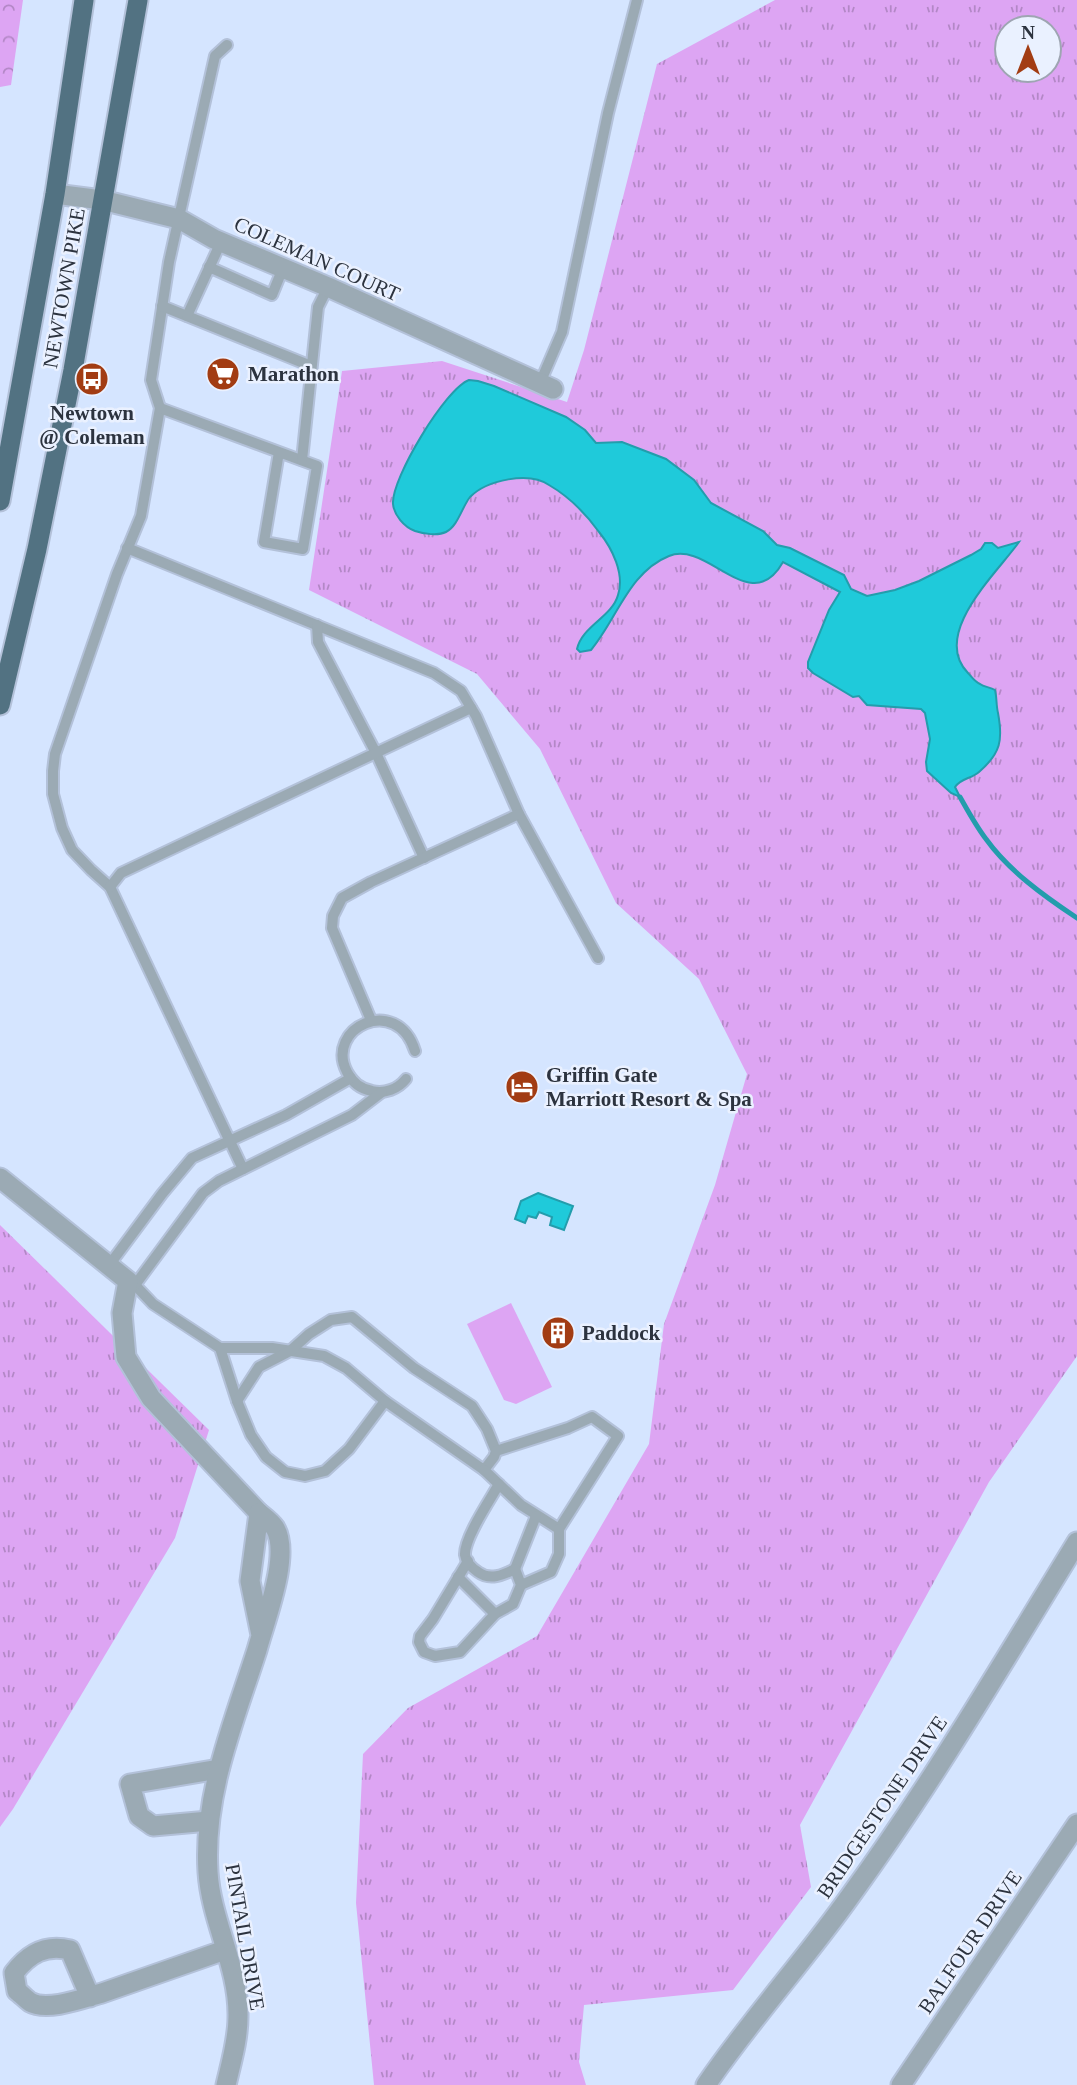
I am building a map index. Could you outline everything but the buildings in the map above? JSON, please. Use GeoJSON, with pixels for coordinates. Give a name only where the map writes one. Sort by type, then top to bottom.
{"type":"FeatureCollection","features":[{"type":"Feature","properties":{"kind":"highway","name":"NEWTOWN PIKE"},"geometry":{"type":"LineString","coordinates":[[0,500],[55,194],[84,0]]}},
{"type":"Feature","properties":{"kind":"highway","name":"NEWTOWN PIKE"},"geometry":{"type":"LineString","coordinates":[[0,705],[37,549],[79,337],[138,0]]}},
{"type":"Feature","properties":{"kind":"street","name":"COLEMAN COURT"},"geometry":{"type":"LineString","coordinates":[[55,194],[102,200],[179,219],[220,242],[328,287],[546,386]]}},
{"type":"Feature","properties":{"kind":"street"},"geometry":{"type":"LineString","coordinates":[[0,1178],[132,1283]]}},
{"type":"Feature","properties":{"kind":"street","name":"PINTAIL DRIVE"},"geometry":{"type":"LineString","coordinates":[[132,1283],[122,1314],[127,1357],[151,1398],[274,1527],[279,1541],[280,1564],[219,1769],[209,1821],[210,1891],[233,1978],[238,2015],[237,2034],[226,2085]]}},
{"type":"Feature","properties":{"kind":"street","name":"PINTAIL DRIVE"},"geometry":{"type":"LineString","coordinates":[[259,1513],[250,1581],[261,1635]]}},
{"type":"Feature","properties":{"kind":"street","name":"BRIDGESTONE DRIVE"},"geometry":{"type":"LineString","coordinates":[[706,2085],[850,1896],[944,1759],[1077,1542]]}},
{"type":"Feature","properties":{"kind":"street"},"geometry":{"type":"LineString","coordinates":[[209,1821],[153,1826],[139,1816],[130,1784],[219,1769]]}},
{"type":"Feature","properties":{"kind":"street","name":"BALFOUR DRIVE"},"geometry":{"type":"LineString","coordinates":[[901,2085],[1077,1824]]}},
{"type":"Feature","properties":{"kind":"street"},"geometry":{"type":"LineString","coordinates":[[90,1997],[225,1950]]}},
{"type":"Feature","properties":{"kind":"lane"},"geometry":{"type":"LineString","coordinates":[[546,386],[562,332],[608,113],[637,0]]}},
{"type":"Feature","properties":{"kind":"lane"},"geometry":{"type":"LineString","coordinates":[[227,45],[215,56],[169,262],[151,380],[160,408],[141,516],[127,548],[59,742],[53,771],[53,794],[62,828],[72,850],[110,887],[243,1168]]}},
{"type":"Feature","properties":{"kind":"lane"},"geometry":{"type":"LineString","coordinates":[[187,316],[220,242]]}},
{"type":"Feature","properties":{"kind":"lane"},"geometry":{"type":"LineString","coordinates":[[209,267],[272,295],[283,268]]}},
{"type":"Feature","properties":{"kind":"lane"},"geometry":{"type":"LineString","coordinates":[[302,460],[318,307],[328,287]]}},
{"type":"Feature","properties":{"kind":"lane"},"geometry":{"type":"LineString","coordinates":[[162,306],[311,366]]}},
{"type":"Feature","properties":{"kind":"lane"},"geometry":{"type":"LineString","coordinates":[[160,408],[317,466],[303,549],[264,542],[279,452]]}},
{"type":"Feature","properties":{"kind":"lane"},"geometry":{"type":"LineString","coordinates":[[127,548],[434,673],[461,691],[519,814],[598,958]]}},
{"type":"Feature","properties":{"kind":"lane"},"geometry":{"type":"LineString","coordinates":[[317,625],[317,642],[376,753],[424,858]]}},
{"type":"Feature","properties":{"kind":"lane"},"geometry":{"type":"LineString","coordinates":[[110,887],[121,873],[471,708]]}},
{"type":"Feature","properties":{"kind":"lane"},"geometry":{"type":"LineString","coordinates":[[371,1020],[332,928],[333,916],[342,898],[519,814]]}},
{"type":"Feature","properties":{"kind":"lane"},"geometry":{"type":"LineString","coordinates":[[406,1079],[394,1089],[382,1092],[359,1086],[345,1068],[345,1044],[351,1033],[360,1025],[371,1020],[384,1020],[396,1023],[405,1030],[415,1051]]}},
{"type":"Feature","properties":{"kind":"lane"},"geometry":{"type":"LineString","coordinates":[[110,1264],[192,1158],[286,1115],[351,1079]]}},
{"type":"Feature","properties":{"kind":"lane"},"geometry":{"type":"LineString","coordinates":[[382,1092],[352,1115],[243,1168],[203,1193],[132,1283],[153,1304],[220,1348],[272,1348],[324,1356],[346,1368],[385,1401],[484,1470],[536,1516],[559,1529]]}},
{"type":"Feature","properties":{"kind":"lane"},"geometry":{"type":"LineString","coordinates":[[237,1401],[259,1367],[290,1351],[309,1334],[331,1320],[352,1317],[414,1368],[472,1406],[487,1429],[496,1451],[484,1470]]}},
{"type":"Feature","properties":{"kind":"lane"},"geometry":{"type":"LineString","coordinates":[[220,1348],[251,1435],[266,1457],[285,1472],[305,1476],[325,1471],[349,1449],[385,1401]]}},
{"type":"Feature","properties":{"kind":"lane"},"geometry":{"type":"LineString","coordinates":[[468,1561],[420,1636],[419,1642],[424,1652],[435,1656],[460,1652],[495,1614],[513,1604],[521,1585],[551,1572],[559,1554],[559,1529],[618,1436],[592,1417],[568,1428],[496,1451]]}},
{"type":"Feature","properties":{"kind":"lane"},"geometry":{"type":"LineString","coordinates":[[499,1484],[470,1538],[465,1555],[470,1566],[483,1576],[500,1576],[514,1569],[536,1516]]}},
{"type":"Feature","properties":{"kind":"lane"},"geometry":{"type":"LineString","coordinates":[[514,1569],[521,1585]]}},
{"type":"Feature","properties":{"kind":"lane"},"geometry":{"type":"LineString","coordinates":[[458,1577],[495,1614]]}},
{"type":"Feature","properties":{"kind":"green space"},"geometry":{"type":"Polygon","coordinates":[[[0,0],[23,0],[11,85],[0,87],[0,0]]]}},
{"type":"Feature","properties":{"kind":"green space"},"geometry":{"type":"Polygon","coordinates":[[[775,0],[1077,0],[1077,1356],[989,1482],[800,1825],[811,1887],[733,1990],[584,2005],[579,2062],[586,2085],[374,2085],[356,1903],[363,1754],[408,1708],[537,1636],[649,1444],[664,1324],[715,1185],[747,1074],[699,979],[616,903],[540,749],[477,674],[309,590],[342,371],[442,361],[567,402],[584,350],[657,64],[775,0]]]}},
{"type":"Feature","properties":{"kind":"green space"},"geometry":{"type":"Polygon","coordinates":[[[0,1225],[209,1430],[175,1538],[0,1827],[0,1225]]]}},
{"type":"Feature","properties":{"kind":"green space"},"geometry":{"type":"Polygon","coordinates":[[[511,1303],[552,1387],[516,1404],[504,1400],[467,1324],[511,1303]]]}},
{"type":"Feature","properties":{"kind":"water"},"geometry":{"type":"Polygon","coordinates":[[[469,380],[494,386],[566,417],[585,430],[596,443],[622,442],[666,459],[694,480],[711,503],[763,531],[777,545],[790,548],[844,575],[851,589],[867,596],[919,581],[971,555],[985,543],[992,543],[998,548],[1019,542],[971,604],[957,640],[958,657],[968,673],[978,683],[995,690],[1000,739],[992,759],[976,774],[957,784],[955,787],[960,797],[951,793],[927,771],[930,739],[925,713],[921,709],[867,705],[859,696],[853,697],[813,673],[808,668],[808,662],[829,610],[840,592],[783,562],[771,577],[757,583],[743,581],[699,558],[684,554],[669,556],[644,573],[591,650],[580,652],[577,649],[585,634],[615,603],[620,579],[613,553],[604,538],[563,494],[541,481],[508,479],[477,491],[470,497],[454,525],[446,532],[423,533],[403,524],[393,504],[401,475],[434,416],[447,399],[469,380]]]}},
{"type":"Feature","properties":{"kind":"water"},"geometry":{"type":"Polygon","coordinates":[[[538,1193],[573,1206],[564,1230],[550,1225],[552,1217],[539,1212],[536,1218],[528,1216],[525,1223],[515,1219],[521,1201],[538,1193]]]}},
{"type":"Feature","properties":{"kind":"waterway"},"geometry":{"type":"LineString","coordinates":[[960,797],[982,834],[1005,862],[1040,892],[1077,918]]}},
{"type":"Feature","properties":{"kind":"place","name":"Marathon"},"geometry":{"type":"Point","coordinates":[223,374]}},
{"type":"Feature","properties":{"kind":"place","name":"Newtown @ Coleman"},"geometry":{"type":"Point","coordinates":[92,379]}},
{"type":"Feature","properties":{"kind":"place","name":"Griffin Gate Marriott Resort & Spa"},"geometry":{"type":"Point","coordinates":[522,1087]}},
{"type":"Feature","properties":{"kind":"place","name":"Paddock"},"geometry":{"type":"Point","coordinates":[558,1333]}}]}
